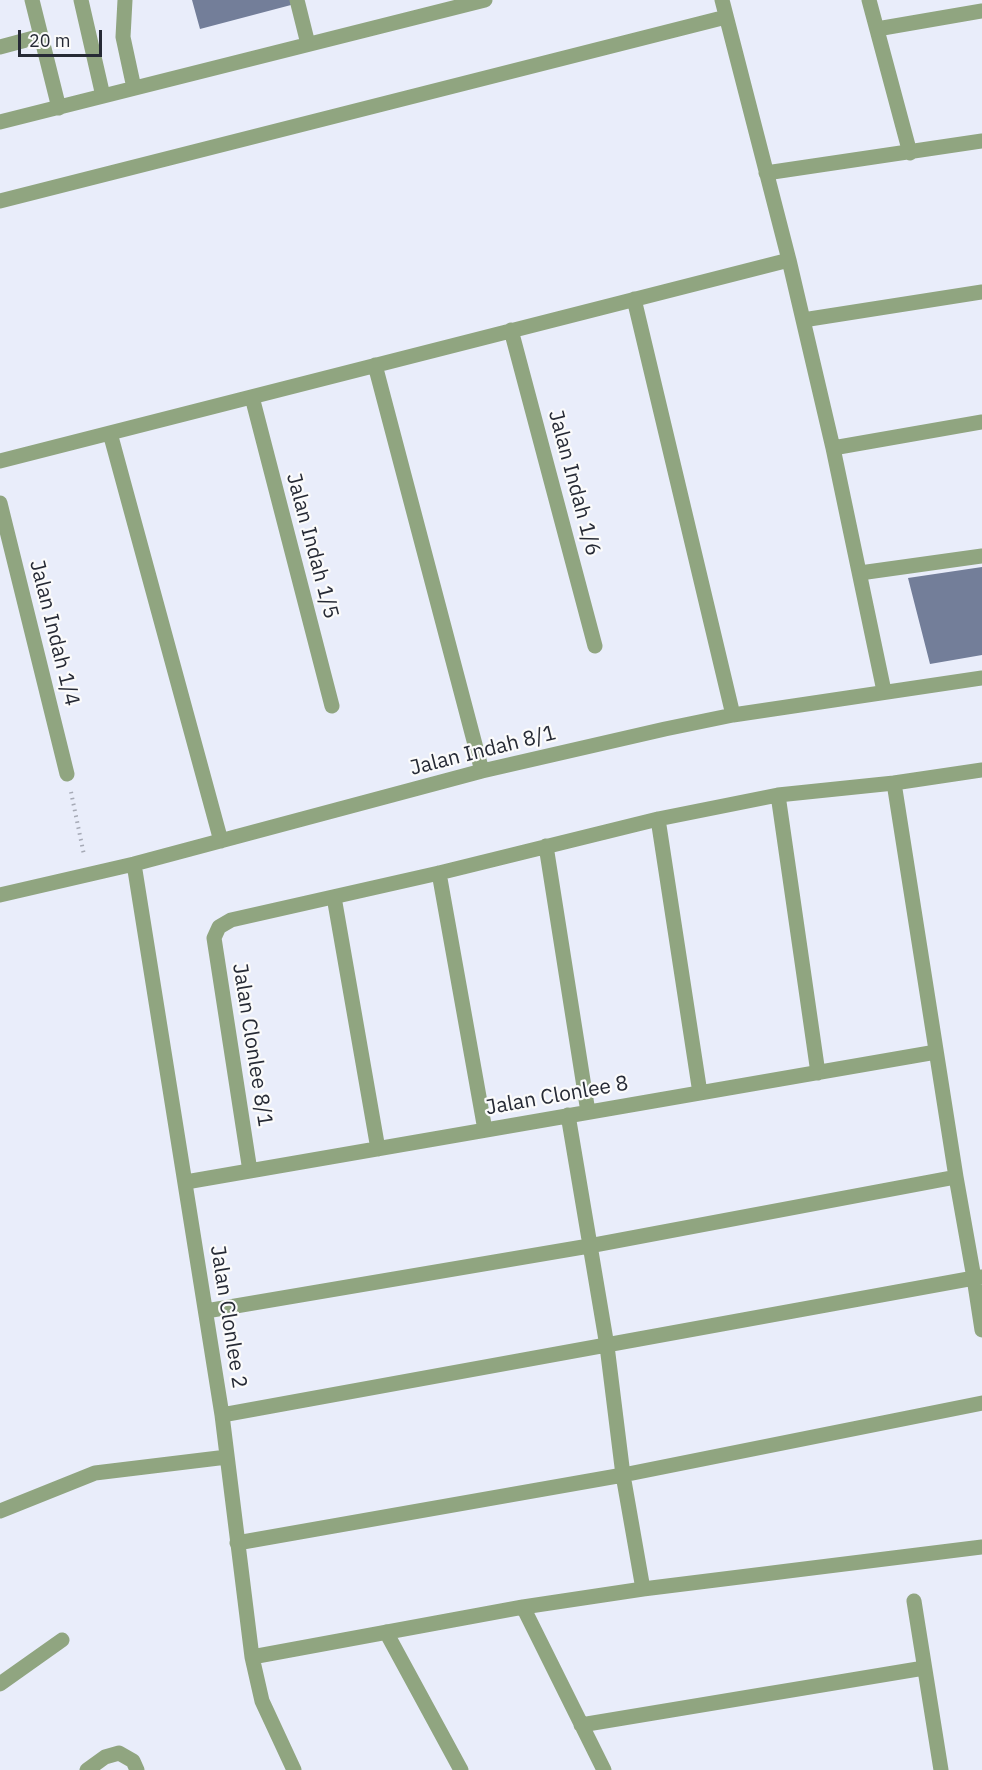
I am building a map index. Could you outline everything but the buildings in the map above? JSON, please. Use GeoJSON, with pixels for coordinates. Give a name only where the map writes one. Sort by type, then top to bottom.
{"type":"FeatureCollection","features":[{"type":"Feature","properties":{"kind":"street"},"geometry":{"type":"LineString","coordinates":[[32,0],[59,108]]}},
{"type":"Feature","properties":{"kind":"street"},"geometry":{"type":"LineString","coordinates":[[81,0],[103,96]]}},
{"type":"Feature","properties":{"kind":"street"},"geometry":{"type":"LineString","coordinates":[[125,0],[123,37],[134,88]]}},
{"type":"Feature","properties":{"kind":"street"},"geometry":{"type":"LineString","coordinates":[[297,0],[308,44]]}},
{"type":"Feature","properties":{"kind":"street"},"geometry":{"type":"LineString","coordinates":[[722,0],[789,261],[833,448],[884,692]]}},
{"type":"Feature","properties":{"kind":"street"},"geometry":{"type":"LineString","coordinates":[[869,0],[910,153]]}},
{"type":"Feature","properties":{"kind":"street"},"geometry":{"type":"LineString","coordinates":[[0,122],[478,1]]}},
{"type":"Feature","properties":{"kind":"street"},"geometry":{"type":"LineString","coordinates":[[877,28],[982,11]]}},
{"type":"Feature","properties":{"kind":"street"},"geometry":{"type":"LineString","coordinates":[[0,201],[726,17]]}},
{"type":"Feature","properties":{"kind":"street"},"geometry":{"type":"LineString","coordinates":[[0,47],[41,36]]}},
{"type":"Feature","properties":{"kind":"street"},"geometry":{"type":"LineString","coordinates":[[766,172],[982,141]]}},
{"type":"Feature","properties":{"kind":"street"},"geometry":{"type":"LineString","coordinates":[[0,461],[789,261]]}},
{"type":"Feature","properties":{"kind":"street"},"geometry":{"type":"LineString","coordinates":[[803,320],[982,292]]}},
{"type":"Feature","properties":{"kind":"street"},"geometry":{"type":"LineString","coordinates":[[634,299],[733,715]]}},
{"type":"Feature","properties":{"kind":"street","name":"Jalan Indah 1/6"},"geometry":{"type":"LineString","coordinates":[[511,330],[596,646]]}},
{"type":"Feature","properties":{"kind":"street"},"geometry":{"type":"LineString","coordinates":[[375,365],[482,771]]}},
{"type":"Feature","properties":{"kind":"street","name":"Jalan Indah 1/5"},"geometry":{"type":"LineString","coordinates":[[252,397],[332,706]]}},
{"type":"Feature","properties":{"kind":"street"},"geometry":{"type":"LineString","coordinates":[[833,448],[982,422]]}},
{"type":"Feature","properties":{"kind":"street"},"geometry":{"type":"LineString","coordinates":[[110,433],[221,841]]}},
{"type":"Feature","properties":{"kind":"street","name":"Jalan Indah 1/4"},"geometry":{"type":"LineString","coordinates":[[0,503],[68,774]]}},
{"type":"Feature","properties":{"kind":"street"},"geometry":{"type":"LineString","coordinates":[[860,573],[982,556]]}},
{"type":"Feature","properties":{"kind":"street","name":"Jalan Indah 8/1"},"geometry":{"type":"LineString","coordinates":[[0,895],[134,864],[482,771],[733,715],[982,678]]}},
{"type":"Feature","properties":{"kind":"street"},"geometry":{"type":"LineString","coordinates":[[378,1149],[334,897],[658,819],[778,795],[894,783],[982,770]]}},
{"type":"Feature","properties":{"kind":"street"},"geometry":{"type":"LineString","coordinates":[[894,783],[956,1177],[978,1277],[982,1330]]}},
{"type":"Feature","properties":{"kind":"street"},"geometry":{"type":"LineString","coordinates":[[778,795],[818,1073]]}},
{"type":"Feature","properties":{"kind":"street"},"geometry":{"type":"LineString","coordinates":[[658,819],[700,1093]]}},
{"type":"Feature","properties":{"kind":"street"},"geometry":{"type":"LineString","coordinates":[[546,846],[588,1112]]}},
{"type":"Feature","properties":{"kind":"street","name":"Jalan Clonlee 2"},"geometry":{"type":"LineString","coordinates":[[134,864],[222,1414],[252,1657],[262,1701],[294,1770]]}},
{"type":"Feature","properties":{"kind":"street"},"geometry":{"type":"LineString","coordinates":[[440,873],[485,1130]]}},
{"type":"Feature","properties":{"kind":"street","name":"Jalan Clonlee 8/1"},"geometry":{"type":"LineString","coordinates":[[250,1171],[214,938],[219,927],[231,920],[334,897]]}},
{"type":"Feature","properties":{"kind":"street","name":"Jalan Clonlee 8"},"geometry":{"type":"LineString","coordinates":[[186,1182],[936,1052]]}},
{"type":"Feature","properties":{"kind":"street"},"geometry":{"type":"LineString","coordinates":[[568,1115],[607,1346],[623,1475],[643,1588]]}},
{"type":"Feature","properties":{"kind":"street"},"geometry":{"type":"LineString","coordinates":[[206,1311],[589,1246],[956,1177]]}},
{"type":"Feature","properties":{"kind":"street"},"geometry":{"type":"LineString","coordinates":[[222,1414],[978,1277]]}},
{"type":"Feature","properties":{"kind":"street"},"geometry":{"type":"LineString","coordinates":[[237,1543],[623,1475],[982,1403]]}},
{"type":"Feature","properties":{"kind":"street"},"geometry":{"type":"LineString","coordinates":[[0,1511],[95,1473],[227,1457]]}},
{"type":"Feature","properties":{"kind":"street"},"geometry":{"type":"LineString","coordinates":[[252,1657],[523,1607],[643,1588],[982,1547]]}},
{"type":"Feature","properties":{"kind":"street"},"geometry":{"type":"LineString","coordinates":[[914,1601],[941,1770]]}},
{"type":"Feature","properties":{"kind":"street"},"geometry":{"type":"LineString","coordinates":[[523,1607],[604,1770]]}},
{"type":"Feature","properties":{"kind":"street"},"geometry":{"type":"LineString","coordinates":[[386,1632],[461,1770]]}},
{"type":"Feature","properties":{"kind":"street"},"geometry":{"type":"LineString","coordinates":[[0,1684],[62,1640]]}},
{"type":"Feature","properties":{"kind":"street"},"geometry":{"type":"LineString","coordinates":[[582,1725],[924,1668]]}},
{"type":"Feature","properties":{"kind":"street"},"geometry":{"type":"LineString","coordinates":[[87,1770],[105,1757],[119,1753],[133,1761],[137,1770]]}},
{"type":"Feature","properties":{"kind":"path"},"geometry":{"type":"LineString","coordinates":[[68,774],[88,873]]}}]}
